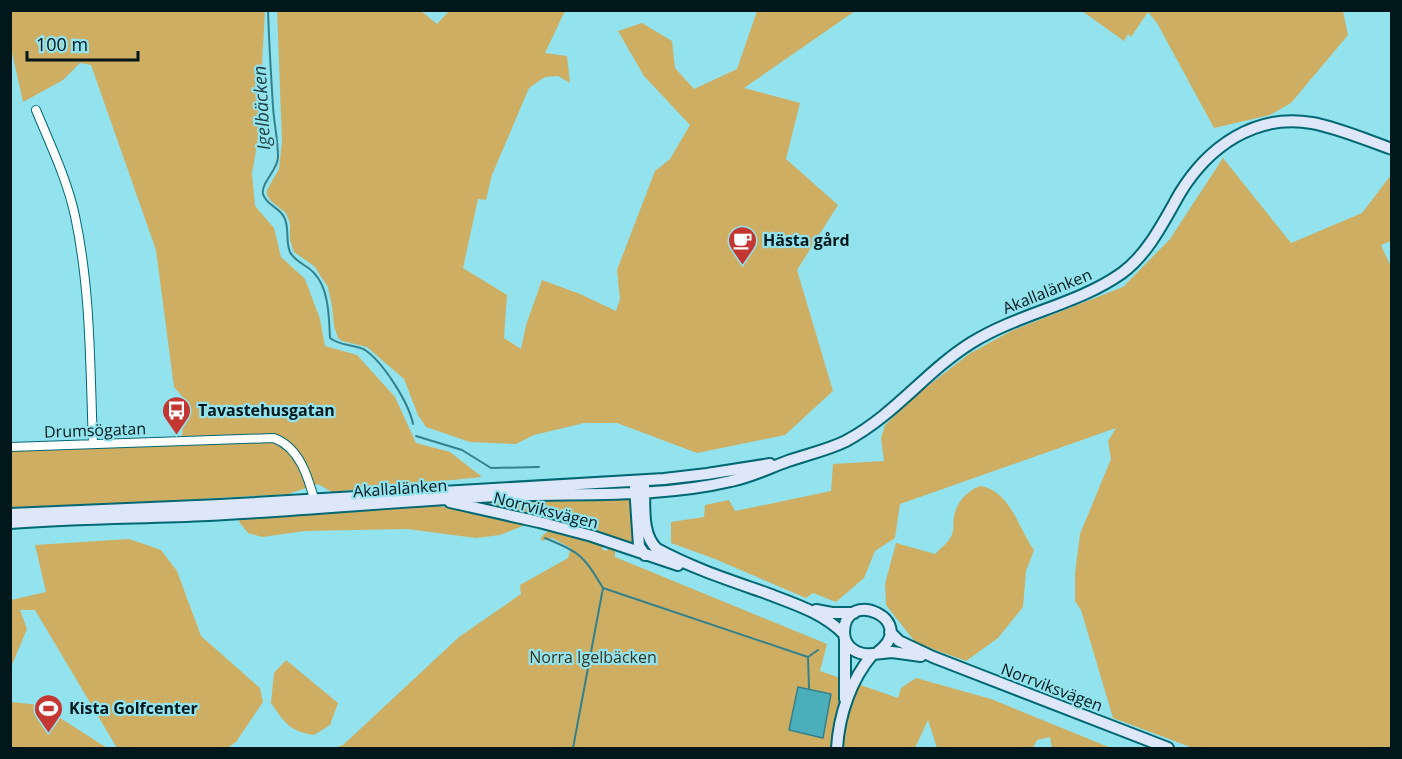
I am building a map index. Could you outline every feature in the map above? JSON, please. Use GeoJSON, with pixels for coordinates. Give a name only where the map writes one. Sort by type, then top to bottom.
{"type":"FeatureCollection","features":[{"type":"Feature","properties":{"kind":"main road","name":"Akallalänken"},"geometry":{"type":"LineString","coordinates":[[10,514],[640,492],[720,484],[752,476],[841,443],[878,421],[946,361],[973,341],[1001,326],[1095,290],[1126,270],[1145,250],[1197,168],[1214,151],[1236,136],[1264,126],[1289,122],[1313,123],[1392,149]]}},
{"type":"Feature","properties":{"kind":"main road","name":"Akallalänken"},"geometry":{"type":"LineString","coordinates":[[10,523],[316,504],[706,474],[788,461]]}},
{"type":"Feature","properties":{"kind":"main road","name":"Norrviksvägen"},"geometry":{"type":"LineString","coordinates":[[639,479],[647,533],[652,544],[665,553],[703,570],[806,608],[832,613],[854,613]]}},
{"type":"Feature","properties":{"kind":"main road","name":"Norrviksvägen"},"geometry":{"type":"LineString","coordinates":[[640,492],[639,546],[645,555]]}},
{"type":"Feature","properties":{"kind":"main road","name":"Norrviksvägen"},"geometry":{"type":"LineString","coordinates":[[438,500],[592,536],[645,555],[703,570]]}},
{"type":"Feature","properties":{"kind":"main road","name":"Norrviksvägen"},"geometry":{"type":"LineString","coordinates":[[806,608],[827,620],[844,637]]}},
{"type":"Feature","properties":{"kind":"main road"},"geometry":{"type":"LineString","coordinates":[[837,748],[845,704],[844,637],[846,622],[854,613],[868,609],[874,610],[885,619],[890,632],[886,644],[860,671],[845,704]]}},
{"type":"Feature","properties":{"kind":"main road","name":"Norrviksvägen"},"geometry":{"type":"LineString","coordinates":[[890,632],[899,641],[933,657],[1165,748]]}},
{"type":"Feature","properties":{"kind":"main road"},"geometry":{"type":"LineString","coordinates":[[844,637],[853,651],[866,655],[876,653]]}},
{"type":"Feature","properties":{"kind":"main road","name":"Norrviksvägen"},"geometry":{"type":"LineString","coordinates":[[876,653],[933,657]]}},
{"type":"Feature","properties":{"kind":"street"},"geometry":{"type":"LineString","coordinates":[[36,110],[61,169],[75,216],[84,275],[93,444]]}},
{"type":"Feature","properties":{"kind":"street","name":"Drumsögatan"},"geometry":{"type":"LineString","coordinates":[[10,447],[274,438],[293,450],[305,472],[316,504]]}},
{"type":"Feature","properties":{"kind":"green space"},"geometry":{"type":"Polygon","coordinates":[[[11,11],[265,11],[261,121],[252,173],[255,206],[274,228],[281,257],[305,279],[320,319],[325,346],[357,355],[395,397],[416,443],[450,452],[482,477],[332,492],[318,484],[288,494],[11,510],[10,451],[181,443],[186,401],[174,387],[156,250],[91,65],[80,63],[63,80],[23,102],[11,48],[11,11]]]}},
{"type":"Feature","properties":{"kind":"green space"},"geometry":{"type":"Polygon","coordinates":[[[277,11],[421,11],[437,24],[449,11],[565,11],[545,53],[567,56],[570,83],[558,76],[545,77],[529,88],[492,175],[486,200],[478,199],[463,268],[507,295],[504,338],[521,349],[526,325],[542,280],[616,311],[620,299],[617,270],[655,171],[670,159],[690,125],[644,76],[618,31],[642,23],[672,41],[675,68],[694,89],[737,69],[757,11],[855,11],[744,88],[800,103],[786,159],[838,205],[797,270],[833,391],[785,435],[697,453],[617,423],[584,423],[534,435],[516,444],[470,442],[426,427],[418,415],[404,379],[367,347],[338,338],[328,287],[314,266],[294,252],[290,240],[290,223],[286,213],[267,195],[267,190],[279,169],[282,141],[277,11]]]}},
{"type":"Feature","properties":{"kind":"green space"},"geometry":{"type":"Polygon","coordinates":[[[1082,11],[1343,11],[1348,35],[1291,103],[1270,115],[1214,128],[1157,23],[1148,12],[1131,37],[1128,34],[1124,41],[1082,11]]]}},
{"type":"Feature","properties":{"kind":"green space"},"geometry":{"type":"Polygon","coordinates":[[[1223,158],[1291,243],[1362,213],[1391,175],[1391,241],[1381,245],[1392,269],[1391,748],[1193,748],[1113,718],[1081,610],[1075,601],[1075,573],[1080,534],[1111,459],[1108,441],[1116,428],[900,504],[895,538],[875,551],[864,578],[836,602],[813,593],[806,598],[671,543],[671,522],[704,517],[705,505],[729,500],[735,511],[831,491],[833,464],[884,461],[881,438],[885,425],[915,396],[969,354],[1011,331],[1123,287],[1170,239],[1223,158]]]}},
{"type":"Feature","properties":{"kind":"green space"},"geometry":{"type":"Polygon","coordinates":[[[981,486],[1000,495],[1007,503],[1034,550],[1026,571],[1023,607],[998,638],[966,661],[916,643],[886,605],[885,584],[896,543],[935,554],[952,535],[955,512],[960,502],[967,493],[981,486]]]}},
{"type":"Feature","properties":{"kind":"green space"},"geometry":{"type":"Polygon","coordinates":[[[630,498],[636,545],[468,501],[630,498]]]}},
{"type":"Feature","properties":{"kind":"green space"},"geometry":{"type":"Polygon","coordinates":[[[434,505],[528,524],[500,535],[476,538],[407,529],[305,531],[262,537],[248,533],[238,517],[434,505]]]}},
{"type":"Feature","properties":{"kind":"green space","name":"Norra Igelbäcken"},"geometry":{"type":"Polygon","coordinates":[[[548,531],[591,541],[602,546],[606,551],[615,550],[615,557],[827,644],[820,671],[898,698],[901,688],[916,678],[991,699],[1111,748],[1052,748],[1050,737],[1037,740],[1033,748],[937,748],[928,720],[915,748],[334,748],[343,745],[459,637],[521,594],[520,585],[568,558],[571,548],[552,538],[542,541],[541,537],[548,531]]]}},
{"type":"Feature","properties":{"kind":"green space"},"geometry":{"type":"Polygon","coordinates":[[[129,539],[161,550],[177,571],[201,636],[260,688],[263,702],[236,742],[227,748],[117,748],[35,610],[20,610],[27,629],[11,667],[11,600],[46,592],[35,545],[129,539]]]}},
{"type":"Feature","properties":{"kind":"green space"},"geometry":{"type":"Polygon","coordinates":[[[286,660],[338,703],[330,725],[314,735],[288,725],[271,703],[274,673],[286,660]]]}},
{"type":"Feature","properties":{"kind":"green space","name":"Kista Golfcenter"},"geometry":{"type":"Polygon","coordinates":[[[11,702],[40,705],[107,748],[11,748],[11,702]]]}},
{"type":"Feature","properties":{"kind":"water"},"geometry":{"type":"Polygon","coordinates":[[[798,687],[831,694],[823,738],[789,730],[798,687]]]}},
{"type":"Feature","properties":{"kind":"waterway","name":"Igelbäcken"},"geometry":{"type":"LineString","coordinates":[[268,10],[278,157],[264,185],[263,194],[284,217],[290,252],[314,273],[323,287],[330,338],[339,343],[365,350],[380,364],[401,395],[413,424]]}},
{"type":"Feature","properties":{"kind":"waterway","name":"Igelbäcken"},"geometry":{"type":"LineString","coordinates":[[416,436],[462,450],[491,468],[539,467]]}},
{"type":"Feature","properties":{"kind":"waterway","name":"Igelbäcken"},"geometry":{"type":"LineString","coordinates":[[545,538],[580,556],[591,568],[603,588],[573,748]]}},
{"type":"Feature","properties":{"kind":"waterway"},"geometry":{"type":"LineString","coordinates":[[603,588],[808,657],[809,689]]}},
{"type":"Feature","properties":{"kind":"waterway"},"geometry":{"type":"LineString","coordinates":[[808,657],[818,650]]}},
{"type":"Feature","properties":{"kind":"place","name":"Hästa gård"},"geometry":{"type":"Point","coordinates":[742,266]}},
{"type":"Feature","properties":{"kind":"place","name":"Tavastehusgatan"},"geometry":{"type":"Point","coordinates":[177,436]}},
{"type":"Feature","properties":{"kind":"place","name":"Kista Golfcenter"},"geometry":{"type":"Point","coordinates":[48,734]}}]}
